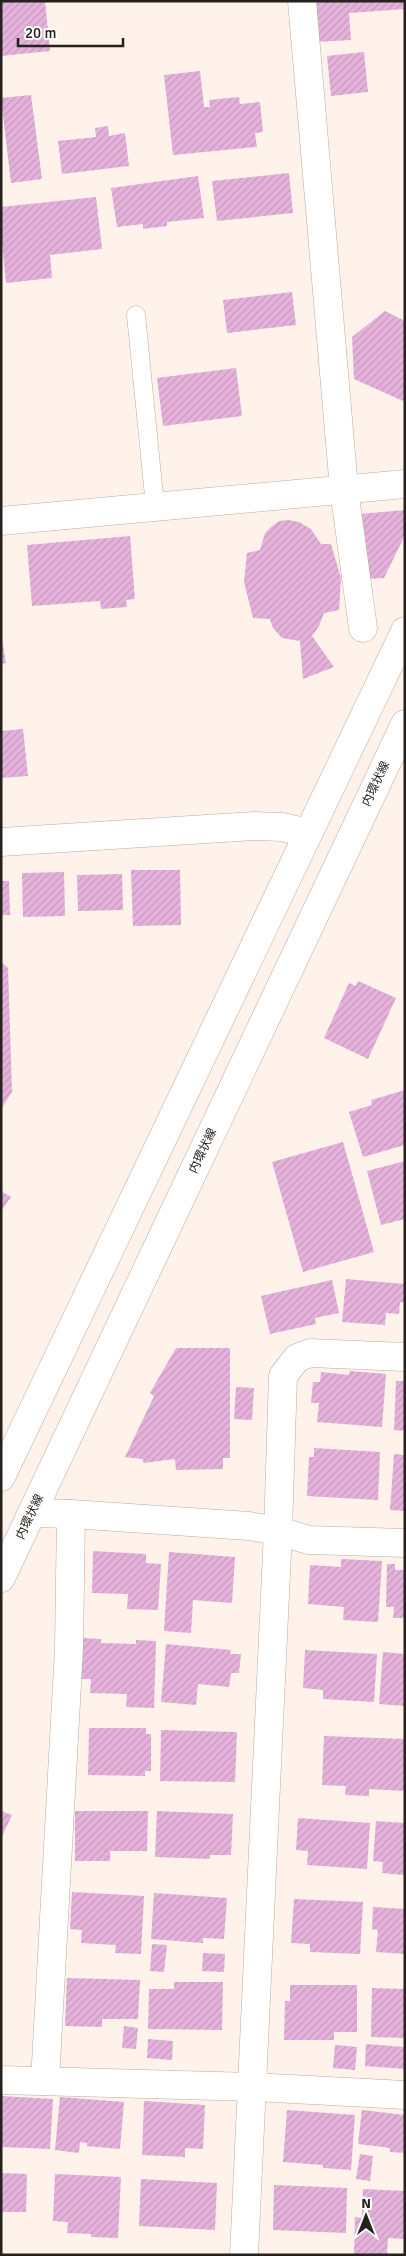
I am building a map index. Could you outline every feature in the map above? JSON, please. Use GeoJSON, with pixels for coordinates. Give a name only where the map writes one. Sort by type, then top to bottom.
{"type":"FeatureCollection","features":[{"type":"Feature","properties":{"kind":"street"},"geometry":{"type":"LineString","coordinates":[[302,1],[344,489],[363,628]]}},
{"type":"Feature","properties":{"kind":"street"},"geometry":{"type":"LineString","coordinates":[[1,521],[405,484]]}},
{"type":"Feature","properties":{"kind":"street"},"geometry":{"type":"LineString","coordinates":[[1,1477],[405,631]]}},
{"type":"Feature","properties":{"kind":"street","name":"内環状線"},"geometry":{"type":"LineString","coordinates":[[1,1578],[405,724]]}},
{"type":"Feature","properties":{"kind":"street"},"geometry":{"type":"LineString","coordinates":[[1,842],[254,826],[282,827],[308,833]]}},
{"type":"Feature","properties":{"kind":"street"},"geometry":{"type":"LineString","coordinates":[[244,2255],[278,1531],[283,1376],[297,1358],[310,1353],[405,1357]]}},
{"type":"Feature","properties":{"kind":"street"},"geometry":{"type":"LineString","coordinates":[[32,1513],[249,1526],[278,1531],[309,1540],[405,1543]]}},
{"type":"Feature","properties":{"kind":"street"},"geometry":{"type":"LineString","coordinates":[[45,2081],[69,1648],[71,1514]]}},
{"type":"Feature","properties":{"kind":"street"},"geometry":{"type":"LineString","coordinates":[[1,2080],[253,2087],[405,2095]]}},
{"type":"Feature","properties":{"kind":"lane"},"geometry":{"type":"LineString","coordinates":[[136,315],[155,506]]}},
{"type":"Feature","properties":{"kind":"building"},"geometry":{"type":"Polygon","coordinates":[[[1,1],[45,1],[50,51],[1,56],[1,1]]]}},
{"type":"Feature","properties":{"kind":"building"},"geometry":{"type":"Polygon","coordinates":[[[314,1],[405,1],[405,9],[349,13],[351,40],[316,42],[314,1]]]}},
{"type":"Feature","properties":{"kind":"building"},"geometry":{"type":"Polygon","coordinates":[[[364,52],[368,92],[331,96],[327,56],[364,52]]]}},
{"type":"Feature","properties":{"kind":"building"},"geometry":{"type":"Polygon","coordinates":[[[200,71],[204,107],[210,107],[209,100],[239,97],[240,104],[260,102],[263,132],[255,133],[257,147],[173,155],[164,75],[200,71]]]}},
{"type":"Feature","properties":{"kind":"building"},"geometry":{"type":"Polygon","coordinates":[[[31,95],[42,179],[11,183],[1,98],[31,95]]]}},
{"type":"Feature","properties":{"kind":"building"},"geometry":{"type":"Polygon","coordinates":[[[108,126],[109,136],[125,133],[129,166],[62,174],[58,141],[96,137],[95,128],[108,126]]]}},
{"type":"Feature","properties":{"kind":"building"},"geometry":{"type":"Polygon","coordinates":[[[289,173],[293,213],[217,221],[212,181],[289,173]]]}},
{"type":"Feature","properties":{"kind":"building"},"geometry":{"type":"Polygon","coordinates":[[[198,176],[204,218],[167,222],[167,226],[143,229],[143,224],[117,227],[111,188],[198,176]]]}},
{"type":"Feature","properties":{"kind":"building"},"geometry":{"type":"Polygon","coordinates":[[[96,197],[102,249],[50,255],[52,278],[6,283],[1,233],[1,207],[96,197]]]}},
{"type":"Feature","properties":{"kind":"building"},"geometry":{"type":"Polygon","coordinates":[[[292,292],[296,325],[227,333],[223,300],[292,292]]]}},
{"type":"Feature","properties":{"kind":"building"},"geometry":{"type":"Polygon","coordinates":[[[385,311],[405,321],[405,398],[403,401],[354,379],[352,337],[385,311]]]}},
{"type":"Feature","properties":{"kind":"building"},"geometry":{"type":"Polygon","coordinates":[[[236,368],[242,416],[163,426],[157,378],[236,368]]]}},
{"type":"Feature","properties":{"kind":"building"},"geometry":{"type":"Polygon","coordinates":[[[405,510],[405,535],[384,578],[366,579],[360,514],[405,510]]]}},
{"type":"Feature","properties":{"kind":"building"},"geometry":{"type":"Polygon","coordinates":[[[279,521],[299,522],[311,529],[321,544],[331,544],[341,578],[339,610],[324,613],[319,626],[312,636],[334,667],[303,679],[300,641],[282,638],[273,628],[270,619],[253,618],[244,582],[247,553],[260,550],[265,533],[279,521]]]}},
{"type":"Feature","properties":{"kind":"building"},"geometry":{"type":"Polygon","coordinates":[[[130,536],[135,599],[126,600],[127,607],[101,609],[100,601],[32,606],[27,545],[130,536]]]}},
{"type":"Feature","properties":{"kind":"building"},"geometry":{"type":"Polygon","coordinates":[[[1,633],[6,663],[1,664],[1,633]]]}},
{"type":"Feature","properties":{"kind":"building"},"geometry":{"type":"Polygon","coordinates":[[[23,729],[28,776],[1,778],[1,731],[23,729]]]}},
{"type":"Feature","properties":{"kind":"building"},"geometry":{"type":"Polygon","coordinates":[[[131,870],[180,870],[181,925],[133,926],[131,870]]]}},
{"type":"Feature","properties":{"kind":"building"},"geometry":{"type":"Polygon","coordinates":[[[64,872],[65,916],[23,917],[22,873],[64,872]]]}},
{"type":"Feature","properties":{"kind":"building"},"geometry":{"type":"Polygon","coordinates":[[[122,874],[123,910],[78,911],[77,875],[122,874]]]}},
{"type":"Feature","properties":{"kind":"building"},"geometry":{"type":"Polygon","coordinates":[[[1,881],[9,881],[10,915],[1,915],[1,881]]]}},
{"type":"Feature","properties":{"kind":"building"},"geometry":{"type":"Polygon","coordinates":[[[1,962],[8,968],[12,1092],[1,1109],[1,962]]]}},
{"type":"Feature","properties":{"kind":"building"},"geometry":{"type":"Polygon","coordinates":[[[358,981],[396,998],[368,1059],[324,1038],[349,983],[356,986],[358,981]]]}},
{"type":"Feature","properties":{"kind":"building"},"geometry":{"type":"Polygon","coordinates":[[[405,1090],[405,1145],[363,1157],[349,1112],[372,1105],[371,1100],[405,1090]]]}},
{"type":"Feature","properties":{"kind":"building"},"geometry":{"type":"Polygon","coordinates":[[[343,1142],[374,1252],[303,1272],[272,1162],[343,1142]]]}},
{"type":"Feature","properties":{"kind":"building"},"geometry":{"type":"Polygon","coordinates":[[[405,1161],[405,1219],[381,1225],[367,1171],[405,1161]]]}},
{"type":"Feature","properties":{"kind":"building"},"geometry":{"type":"Polygon","coordinates":[[[1,1191],[11,1197],[1,1211],[1,1191]]]}},
{"type":"Feature","properties":{"kind":"building"},"geometry":{"type":"Polygon","coordinates":[[[346,1279],[405,1284],[405,1303],[400,1302],[399,1314],[386,1313],[385,1325],[342,1322],[346,1279]]]}},
{"type":"Feature","properties":{"kind":"building"},"geometry":{"type":"Polygon","coordinates":[[[332,1280],[339,1313],[315,1318],[316,1324],[270,1334],[261,1296],[332,1280]]]}},
{"type":"Feature","properties":{"kind":"building"},"geometry":{"type":"Polygon","coordinates":[[[176,1348],[230,1348],[230,1458],[223,1458],[223,1469],[176,1470],[175,1459],[144,1463],[142,1459],[125,1457],[154,1396],[150,1393],[176,1348]]]}},
{"type":"Feature","properties":{"kind":"building"},"geometry":{"type":"Polygon","coordinates":[[[350,1371],[386,1374],[382,1427],[317,1422],[319,1403],[311,1403],[313,1382],[320,1382],[321,1372],[349,1375],[350,1371]]]}},
{"type":"Feature","properties":{"kind":"building"},"geometry":{"type":"Polygon","coordinates":[[[396,1381],[405,1381],[405,1431],[394,1430],[396,1381]]]}},
{"type":"Feature","properties":{"kind":"building"},"geometry":{"type":"Polygon","coordinates":[[[236,1387],[254,1388],[252,1420],[234,1419],[236,1387]]]}},
{"type":"Feature","properties":{"kind":"building"},"geometry":{"type":"Polygon","coordinates":[[[314,1448],[380,1452],[378,1500],[307,1496],[309,1457],[314,1457],[314,1448]]]}},
{"type":"Feature","properties":{"kind":"building"},"geometry":{"type":"Polygon","coordinates":[[[394,1454],[405,1455],[405,1511],[390,1510],[394,1454]]]}},
{"type":"Feature","properties":{"kind":"building"},"geometry":{"type":"Polygon","coordinates":[[[93,1551],[146,1554],[146,1563],[161,1564],[158,1610],[127,1609],[128,1594],[92,1593],[93,1551]]]}},
{"type":"Feature","properties":{"kind":"building"},"geometry":{"type":"Polygon","coordinates":[[[169,1552],[235,1557],[232,1603],[193,1600],[191,1633],[164,1631],[169,1552]]]}},
{"type":"Feature","properties":{"kind":"building"},"geometry":{"type":"Polygon","coordinates":[[[341,1559],[382,1561],[378,1622],[343,1620],[344,1607],[308,1604],[310,1565],[341,1567],[341,1559]]]}},
{"type":"Feature","properties":{"kind":"building"},"geometry":{"type":"Polygon","coordinates":[[[387,1564],[395,1564],[395,1570],[405,1570],[405,1618],[393,1618],[394,1607],[386,1607],[387,1564]]]}},
{"type":"Feature","properties":{"kind":"building"},"geometry":{"type":"Polygon","coordinates":[[[82,1638],[101,1639],[101,1643],[136,1644],[136,1640],[156,1641],[154,1708],[126,1707],[127,1694],[90,1693],[91,1679],[81,1679],[82,1638]]]}},
{"type":"Feature","properties":{"kind":"building"},"geometry":{"type":"Polygon","coordinates":[[[166,1644],[231,1650],[230,1654],[241,1654],[239,1673],[231,1673],[229,1687],[198,1684],[196,1705],[161,1702],[166,1644]]]}},
{"type":"Feature","properties":{"kind":"building"},"geometry":{"type":"Polygon","coordinates":[[[305,1650],[377,1654],[374,1702],[323,1699],[323,1690],[303,1688],[305,1650]]]}},
{"type":"Feature","properties":{"kind":"building"},"geometry":{"type":"Polygon","coordinates":[[[383,1652],[405,1654],[405,1706],[379,1704],[383,1652]]]}},
{"type":"Feature","properties":{"kind":"building"},"geometry":{"type":"Polygon","coordinates":[[[89,1728],[146,1728],[146,1734],[151,1734],[151,1771],[145,1771],[145,1776],[88,1775],[89,1728]]]}},
{"type":"Feature","properties":{"kind":"building"},"geometry":{"type":"Polygon","coordinates":[[[161,1730],[237,1732],[235,1782],[160,1781],[161,1730]]]}},
{"type":"Feature","properties":{"kind":"building"},"geometry":{"type":"Polygon","coordinates":[[[324,1736],[405,1739],[405,1791],[369,1789],[369,1796],[345,1795],[346,1786],[322,1785],[324,1736]]]}},
{"type":"Feature","properties":{"kind":"building"},"geometry":{"type":"Polygon","coordinates":[[[1,1811],[12,1815],[1,1839],[1,1811]]]}},
{"type":"Feature","properties":{"kind":"building"},"geometry":{"type":"Polygon","coordinates":[[[75,1811],[148,1811],[147,1851],[110,1851],[110,1861],[75,1861],[75,1811]]]}},
{"type":"Feature","properties":{"kind":"building"},"geometry":{"type":"Polygon","coordinates":[[[157,1811],[233,1814],[231,1855],[210,1855],[210,1859],[155,1857],[157,1811]]]}},
{"type":"Feature","properties":{"kind":"building"},"geometry":{"type":"Polygon","coordinates":[[[298,1818],[370,1823],[367,1869],[307,1865],[308,1851],[296,1850],[298,1818]]]}},
{"type":"Feature","properties":{"kind":"building"},"geometry":{"type":"Polygon","coordinates":[[[376,1821],[405,1823],[404,1875],[382,1873],[383,1862],[373,1861],[376,1821]]]}},
{"type":"Feature","properties":{"kind":"building"},"geometry":{"type":"Polygon","coordinates":[[[72,1892],[144,1896],[141,1954],[115,1953],[116,1945],[81,1943],[82,1930],[70,1929],[72,1892]]]}},
{"type":"Feature","properties":{"kind":"building"},"geometry":{"type":"Polygon","coordinates":[[[154,1893],[227,1898],[224,1939],[203,1938],[203,1943],[151,1939],[154,1893]]]}},
{"type":"Feature","properties":{"kind":"building"},"geometry":{"type":"Polygon","coordinates":[[[294,1899],[363,1902],[360,1954],[310,1952],[310,1944],[291,1943],[294,1899]]]}},
{"type":"Feature","properties":{"kind":"building"},"geometry":{"type":"Polygon","coordinates":[[[373,1907],[405,1909],[405,1954],[376,1952],[378,1930],[372,1929],[373,1907]]]}},
{"type":"Feature","properties":{"kind":"building"},"geometry":{"type":"Polygon","coordinates":[[[152,1944],[167,1945],[164,1972],[150,1971],[152,1944]]]}},
{"type":"Feature","properties":{"kind":"building"},"geometry":{"type":"Polygon","coordinates":[[[203,1953],[225,1954],[224,1972],[202,1971],[203,1953]]]}},
{"type":"Feature","properties":{"kind":"building"},"geometry":{"type":"Polygon","coordinates":[[[67,1978],[140,1980],[138,2019],[102,2019],[102,2027],[65,2026],[67,1978]]]}},
{"type":"Feature","properties":{"kind":"building"},"geometry":{"type":"Polygon","coordinates":[[[174,1982],[223,1982],[222,2030],[148,2029],[149,1989],[174,1989],[174,1982]]]}},
{"type":"Feature","properties":{"kind":"building"},"geometry":{"type":"Polygon","coordinates":[[[290,1985],[357,1985],[357,2032],[334,2032],[334,2040],[284,2040],[285,2001],[290,2001],[290,1985]]]}},
{"type":"Feature","properties":{"kind":"building"},"geometry":{"type":"Polygon","coordinates":[[[372,1988],[405,1989],[405,2038],[371,2037],[372,1988]]]}},
{"type":"Feature","properties":{"kind":"building"},"geometry":{"type":"Polygon","coordinates":[[[124,2026],[138,2028],[136,2049],[122,2048],[124,2026]]]}},
{"type":"Feature","properties":{"kind":"building"},"geometry":{"type":"Polygon","coordinates":[[[148,2039],[173,2041],[172,2060],[147,2058],[148,2039]]]}},
{"type":"Feature","properties":{"kind":"building"},"geometry":{"type":"Polygon","coordinates":[[[366,2044],[405,2047],[405,2069],[365,2066],[366,2044]]]}},
{"type":"Feature","properties":{"kind":"building"},"geometry":{"type":"Polygon","coordinates":[[[335,2045],[357,2047],[355,2070],[333,2068],[335,2045]]]}},
{"type":"Feature","properties":{"kind":"building"},"geometry":{"type":"Polygon","coordinates":[[[1,2096],[53,2099],[50,2149],[1,2147],[1,2096]]]}},
{"type":"Feature","properties":{"kind":"building"},"geometry":{"type":"Polygon","coordinates":[[[60,2097],[124,2102],[120,2149],[87,2146],[87,2143],[80,2142],[79,2153],[55,2150],[60,2097]]]}},
{"type":"Feature","properties":{"kind":"building"},"geometry":{"type":"Polygon","coordinates":[[[144,2101],[205,2105],[203,2149],[185,2148],[185,2157],[142,2155],[144,2101]]]}},
{"type":"Feature","properties":{"kind":"building"},"geometry":{"type":"Polygon","coordinates":[[[287,2110],[355,2115],[351,2170],[323,2168],[323,2165],[283,2162],[287,2110]]]}},
{"type":"Feature","properties":{"kind":"building"},"geometry":{"type":"Polygon","coordinates":[[[362,2110],[405,2115],[405,2153],[390,2152],[390,2148],[358,2144],[362,2110]]]}},
{"type":"Feature","properties":{"kind":"building"},"geometry":{"type":"Polygon","coordinates":[[[360,2154],[373,2156],[370,2181],[356,2179],[360,2154]]]}},
{"type":"Feature","properties":{"kind":"building"},"geometry":{"type":"Polygon","coordinates":[[[1,2173],[27,2174],[26,2212],[1,2212],[1,2173]]]}},
{"type":"Feature","properties":{"kind":"building"},"geometry":{"type":"Polygon","coordinates":[[[55,2174],[121,2177],[118,2238],[91,2237],[91,2234],[67,2233],[68,2222],[53,2221],[55,2174]]]}},
{"type":"Feature","properties":{"kind":"building"},"geometry":{"type":"Polygon","coordinates":[[[141,2179],[217,2183],[215,2230],[139,2226],[141,2179]]]}},
{"type":"Feature","properties":{"kind":"building"},"geometry":{"type":"Polygon","coordinates":[[[274,2185],[347,2188],[346,2233],[273,2230],[274,2185]]]}},
{"type":"Feature","properties":{"kind":"building"},"geometry":{"type":"Polygon","coordinates":[[[363,2189],[405,2191],[405,2239],[388,2238],[387,2255],[354,2254],[355,2217],[362,2218],[363,2189]]]}}]}
